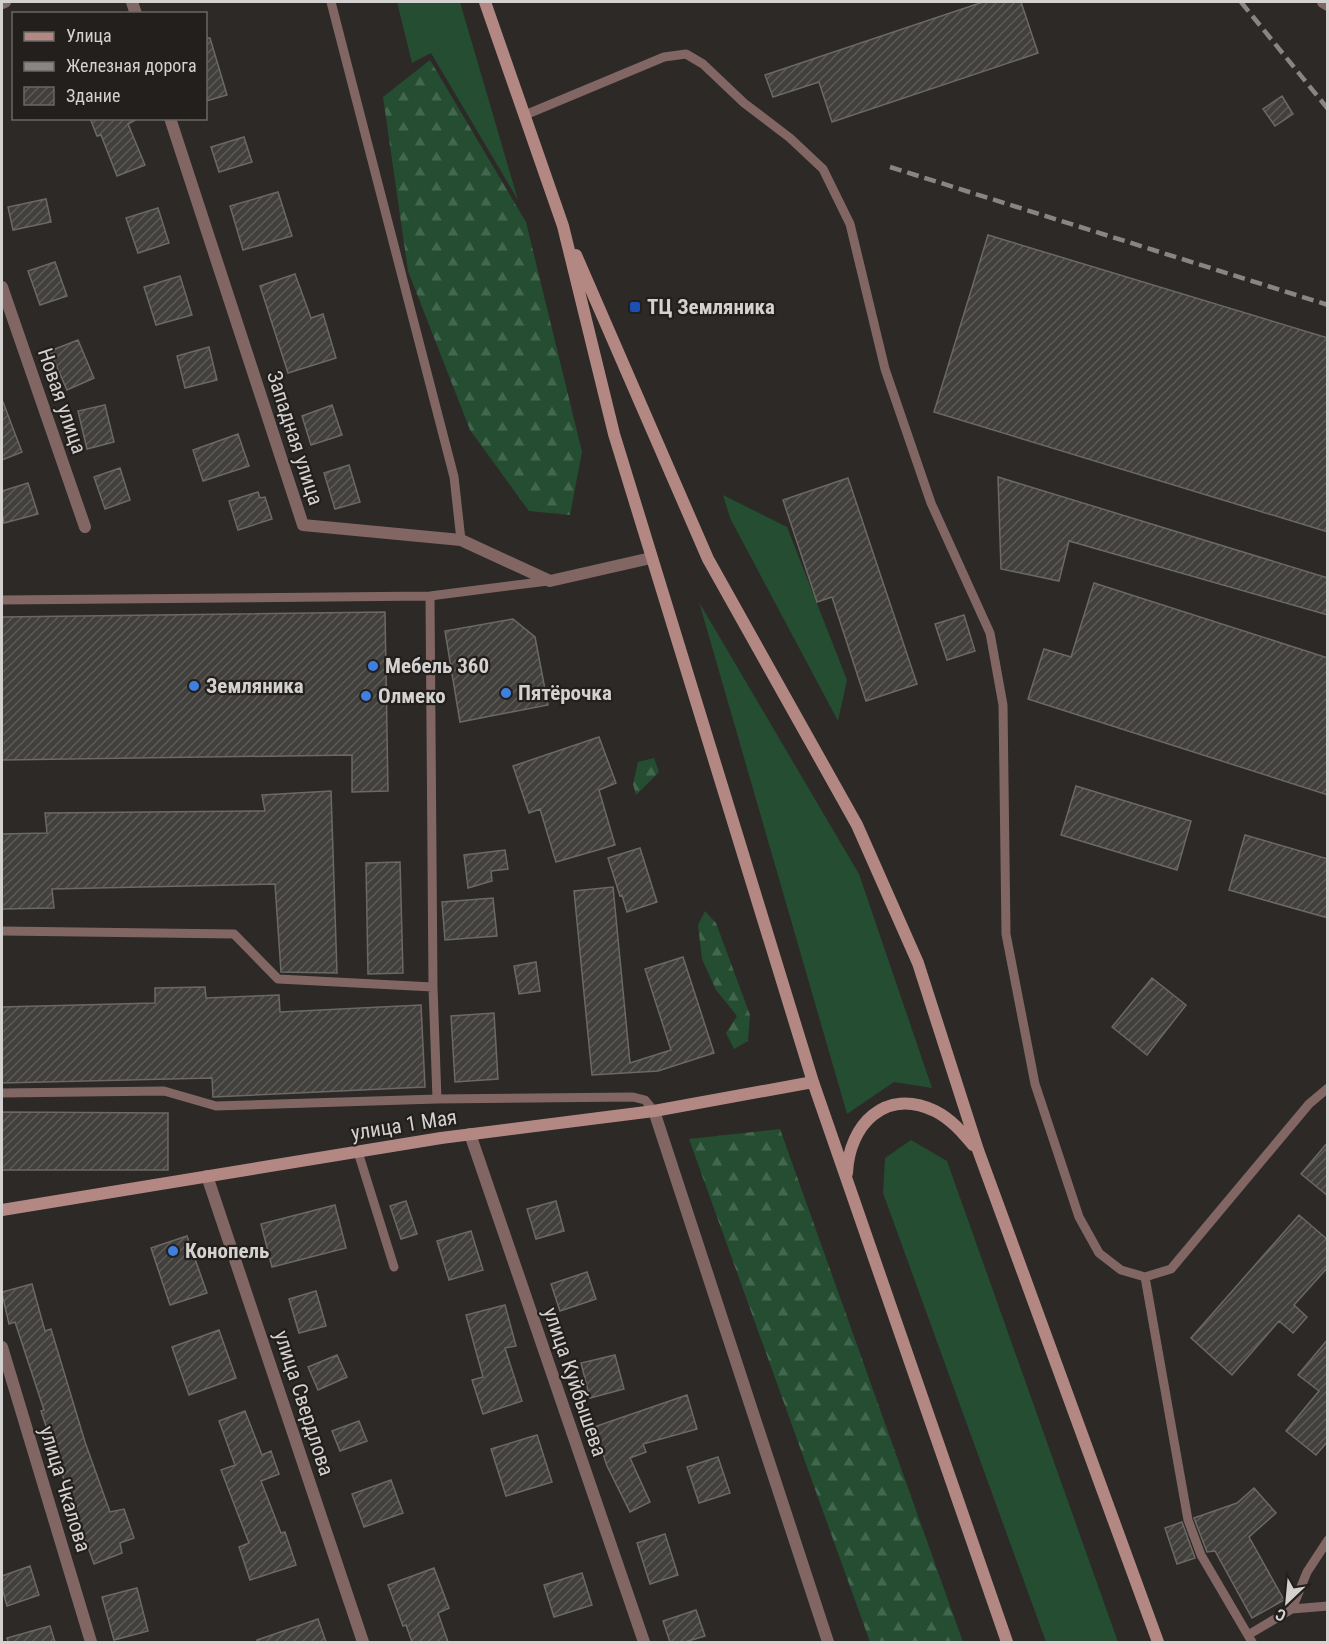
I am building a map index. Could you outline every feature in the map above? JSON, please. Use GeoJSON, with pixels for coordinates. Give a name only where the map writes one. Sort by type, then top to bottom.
{"type":"FeatureCollection","features":[{"type":"Feature","properties":{"kind":"main road"},"geometry":{"type":"LineString","coordinates":[[485,2],[563,226],[614,434],[813,1082],[1007,1642]]}},
{"type":"Feature","properties":{"kind":"main road"},"geometry":{"type":"LineString","coordinates":[[563,226],[708,559],[857,825],[918,963],[978,1150],[1158,1642]]}},
{"type":"Feature","properties":{"kind":"main road","name":"улица 1 Мая"},"geometry":{"type":"LineString","coordinates":[[2,1209],[470,1134],[654,1111],[813,1082]]}},
{"type":"Feature","properties":{"kind":"main road"},"geometry":{"type":"LineString","coordinates":[[847,1179],[848,1155],[855,1137],[867,1119],[888,1106],[910,1103],[935,1111],[957,1126],[978,1150]]}},
{"type":"Feature","properties":{"kind":"street"},"geometry":{"type":"LineString","coordinates":[[1323,2],[1328,5]]}},
{"type":"Feature","properties":{"kind":"street","name":"Западная улица"},"geometry":{"type":"LineString","coordinates":[[171,120],[303,525],[461,540],[550,581]]}},
{"type":"Feature","properties":{"kind":"street","name":"Новая улица"},"geometry":{"type":"LineString","coordinates":[[2,287],[85,527]]}},
{"type":"Feature","properties":{"kind":"street"},"geometry":{"type":"LineString","coordinates":[[550,581],[651,558]]}},
{"type":"Feature","properties":{"kind":"street"},"geometry":{"type":"LineString","coordinates":[[654,1111],[828,1642]]}},
{"type":"Feature","properties":{"kind":"street","name":"улица Куйбышева"},"geometry":{"type":"LineString","coordinates":[[470,1134],[644,1642]]}},
{"type":"Feature","properties":{"kind":"street","name":"улица Свердлова"},"geometry":{"type":"LineString","coordinates":[[207,1176],[363,1642]]}},
{"type":"Feature","properties":{"kind":"street","name":"улица Чкалова"},"geometry":{"type":"LineString","coordinates":[[2,1347],[92,1642]]}},
{"type":"Feature","properties":{"kind":"lane"},"geometry":{"type":"LineString","coordinates":[[331,2],[454,477],[461,540]]}},
{"type":"Feature","properties":{"kind":"lane"},"geometry":{"type":"LineString","coordinates":[[525,115],[664,57],[686,54],[703,64],[744,103],[790,138],[823,169],[850,224],[885,369],[931,503],[990,633],[1003,705],[1006,934],[1035,1084],[1079,1217],[1099,1253],[1120,1270],[1145,1276],[1171,1269],[1309,1104],[1328,1088]]}},
{"type":"Feature","properties":{"kind":"lane"},"geometry":{"type":"LineString","coordinates":[[2,600],[430,596],[550,581]]}},
{"type":"Feature","properties":{"kind":"lane"},"geometry":{"type":"LineString","coordinates":[[430,596],[433,987],[437,1099]]}},
{"type":"Feature","properties":{"kind":"lane"},"geometry":{"type":"LineString","coordinates":[[2,931],[234,934],[278,979],[433,987]]}},
{"type":"Feature","properties":{"kind":"lane"},"geometry":{"type":"LineString","coordinates":[[2,1093],[164,1091],[216,1106],[437,1099],[633,1097],[645,1100],[654,1111]]}},
{"type":"Feature","properties":{"kind":"lane"},"geometry":{"type":"LineString","coordinates":[[358,1152],[394,1268]]}},
{"type":"Feature","properties":{"kind":"lane"},"geometry":{"type":"LineString","coordinates":[[1145,1276],[1188,1520],[1201,1555],[1250,1639],[1292,1609],[1328,1606]]}},
{"type":"Feature","properties":{"kind":"lane"},"geometry":{"type":"LineString","coordinates":[[1292,1609],[1307,1572],[1328,1540]]}},
{"type":"Feature","properties":{"kind":"green space"},"geometry":{"type":"Polygon","coordinates":[[[397,2],[460,2],[518,200],[431,53],[412,63],[397,2]]]}},
{"type":"Feature","properties":{"kind":"green space"},"geometry":{"type":"Polygon","coordinates":[[[430,60],[526,222],[582,452],[570,515],[529,511],[470,430],[408,271],[383,97],[430,60]]]}},
{"type":"Feature","properties":{"kind":"green space"},"geometry":{"type":"Polygon","coordinates":[[[723,495],[787,527],[847,680],[838,721],[730,518],[723,495]]]}},
{"type":"Feature","properties":{"kind":"green space"},"geometry":{"type":"Polygon","coordinates":[[[699,602],[859,874],[932,1088],[894,1082],[847,1114],[699,602]]]}},
{"type":"Feature","properties":{"kind":"green space"},"geometry":{"type":"Polygon","coordinates":[[[654,758],[659,772],[636,795],[633,784],[638,762],[654,758]]]}},
{"type":"Feature","properties":{"kind":"green space"},"geometry":{"type":"Polygon","coordinates":[[[705,911],[716,923],[750,1015],[748,1041],[734,1049],[726,1033],[737,1016],[716,990],[702,959],[698,925],[705,911]]]}},
{"type":"Feature","properties":{"kind":"green space"},"geometry":{"type":"Polygon","coordinates":[[[780,1129],[963,1642],[870,1642],[689,1139],[780,1129]]]}},
{"type":"Feature","properties":{"kind":"green space"},"geometry":{"type":"Polygon","coordinates":[[[911,1140],[947,1161],[1118,1642],[1046,1642],[883,1193],[885,1158],[911,1140]]]}},
{"type":"Feature","properties":{"kind":"building"},"geometry":{"type":"Polygon","coordinates":[[[983,2],[1021,2],[1038,53],[832,122],[819,82],[773,97],[765,75],[983,2]]]}},
{"type":"Feature","properties":{"kind":"building"},"geometry":{"type":"Polygon","coordinates":[[[207,38],[210,38],[227,95],[207,101],[207,38]]]}},
{"type":"Feature","properties":{"kind":"building"},"geometry":{"type":"Polygon","coordinates":[[[1282,96],[1293,114],[1275,126],[1263,109],[1282,96]]]}},
{"type":"Feature","properties":{"kind":"building"},"geometry":{"type":"Polygon","coordinates":[[[91,120],[135,120],[128,124],[145,165],[117,176],[101,135],[97,136],[91,120]]]}},
{"type":"Feature","properties":{"kind":"building"},"geometry":{"type":"Polygon","coordinates":[[[244,137],[252,162],[219,172],[211,147],[244,137]]]}},
{"type":"Feature","properties":{"kind":"building"},"geometry":{"type":"Polygon","coordinates":[[[278,192],[292,236],[243,250],[230,206],[278,192]]]}},
{"type":"Feature","properties":{"kind":"building"},"geometry":{"type":"Polygon","coordinates":[[[46,199],[51,222],[13,230],[8,207],[46,199]]]}},
{"type":"Feature","properties":{"kind":"building"},"geometry":{"type":"Polygon","coordinates":[[[158,208],[169,243],[138,253],[126,218],[158,208]]]}},
{"type":"Feature","properties":{"kind":"building"},"geometry":{"type":"Polygon","coordinates":[[[988,235],[1328,338],[1328,532],[934,412],[988,235]]]}},
{"type":"Feature","properties":{"kind":"building"},"geometry":{"type":"Polygon","coordinates":[[[55,262],[67,296],[40,305],[28,271],[55,262]]]}},
{"type":"Feature","properties":{"kind":"building"},"geometry":{"type":"Polygon","coordinates":[[[295,274],[311,318],[323,314],[336,358],[288,373],[260,286],[295,274]]]}},
{"type":"Feature","properties":{"kind":"building"},"geometry":{"type":"Polygon","coordinates":[[[180,276],[192,315],[156,325],[144,287],[180,276]]]}},
{"type":"Feature","properties":{"kind":"building"},"geometry":{"type":"Polygon","coordinates":[[[78,340],[94,378],[67,390],[50,351],[78,340]]]}},
{"type":"Feature","properties":{"kind":"building"},"geometry":{"type":"Polygon","coordinates":[[[209,347],[217,380],[185,388],[177,356],[209,347]]]}},
{"type":"Feature","properties":{"kind":"building"},"geometry":{"type":"Polygon","coordinates":[[[2,402],[22,452],[2,460],[2,402]]]}},
{"type":"Feature","properties":{"kind":"building"},"geometry":{"type":"Polygon","coordinates":[[[105,405],[114,442],[87,449],[78,411],[105,405]]]}},
{"type":"Feature","properties":{"kind":"building"},"geometry":{"type":"Polygon","coordinates":[[[332,405],[342,435],[311,445],[302,416],[332,405]]]}},
{"type":"Feature","properties":{"kind":"building"},"geometry":{"type":"Polygon","coordinates":[[[238,434],[249,466],[203,481],[193,450],[238,434]]]}},
{"type":"Feature","properties":{"kind":"building"},"geometry":{"type":"Polygon","coordinates":[[[349,465],[360,502],[335,509],[324,473],[349,465]]]}},
{"type":"Feature","properties":{"kind":"building"},"geometry":{"type":"Polygon","coordinates":[[[120,468],[130,500],[105,509],[94,477],[120,468]]]}},
{"type":"Feature","properties":{"kind":"building"},"geometry":{"type":"Polygon","coordinates":[[[998,477],[1328,578],[1328,615],[1069,541],[1059,581],[1001,569],[998,477]]]}},
{"type":"Feature","properties":{"kind":"building"},"geometry":{"type":"Polygon","coordinates":[[[848,478],[917,684],[866,701],[832,597],[817,602],[783,500],[848,478]]]}},
{"type":"Feature","properties":{"kind":"building"},"geometry":{"type":"Polygon","coordinates":[[[28,483],[38,514],[4,523],[2,491],[28,483]]]}},
{"type":"Feature","properties":{"kind":"building"},"geometry":{"type":"Polygon","coordinates":[[[258,492],[260,498],[265,497],[272,519],[238,530],[229,501],[258,492]]]}},
{"type":"Feature","properties":{"kind":"building"},"geometry":{"type":"Polygon","coordinates":[[[1094,583],[1328,658],[1328,795],[1028,699],[1044,649],[1071,657],[1094,583]]]}},
{"type":"Feature","properties":{"kind":"building","name":"Земляника"},"geometry":{"type":"Polygon","coordinates":[[[385,612],[388,791],[352,792],[352,755],[2,760],[2,617],[385,612]]]}},
{"type":"Feature","properties":{"kind":"building"},"geometry":{"type":"Polygon","coordinates":[[[964,615],[975,651],[947,660],[935,624],[964,615]]]}},
{"type":"Feature","properties":{"kind":"building"},"geometry":{"type":"Polygon","coordinates":[[[513,619],[535,637],[548,705],[460,722],[445,631],[513,619]]]}},
{"type":"Feature","properties":{"kind":"building"},"geometry":{"type":"Polygon","coordinates":[[[599,737],[616,783],[599,790],[615,845],[556,862],[540,809],[529,813],[513,766],[599,737]]]}},
{"type":"Feature","properties":{"kind":"building"},"geometry":{"type":"Polygon","coordinates":[[[1076,786],[1191,821],[1177,870],[1061,835],[1076,786]]]}},
{"type":"Feature","properties":{"kind":"building"},"geometry":{"type":"Polygon","coordinates":[[[331,791],[337,973],[281,972],[275,884],[52,889],[54,908],[2,909],[2,834],[47,833],[45,813],[265,811],[262,795],[331,791]]]}},
{"type":"Feature","properties":{"kind":"building"},"geometry":{"type":"Polygon","coordinates":[[[1245,835],[1328,859],[1328,918],[1229,890],[1245,835]]]}},
{"type":"Feature","properties":{"kind":"building"},"geometry":{"type":"Polygon","coordinates":[[[640,848],[657,902],[627,912],[608,858],[640,848]]]}},
{"type":"Feature","properties":{"kind":"building"},"geometry":{"type":"Polygon","coordinates":[[[505,850],[508,869],[491,871],[492,881],[468,888],[464,855],[505,850]]]}},
{"type":"Feature","properties":{"kind":"building"},"geometry":{"type":"Polygon","coordinates":[[[400,862],[403,973],[368,974],[366,863],[400,862]]]}},
{"type":"Feature","properties":{"kind":"building"},"geometry":{"type":"Polygon","coordinates":[[[613,887],[630,1063],[671,1050],[645,969],[683,957],[714,1053],[658,1071],[592,1075],[574,891],[613,887]]]}},
{"type":"Feature","properties":{"kind":"building"},"geometry":{"type":"Polygon","coordinates":[[[493,898],[497,936],[445,940],[442,902],[493,898]]]}},
{"type":"Feature","properties":{"kind":"building"},"geometry":{"type":"Polygon","coordinates":[[[536,962],[540,991],[519,994],[514,966],[536,962]]]}},
{"type":"Feature","properties":{"kind":"building"},"geometry":{"type":"Polygon","coordinates":[[[1152,978],[1186,1005],[1147,1055],[1112,1027],[1152,978]]]}},
{"type":"Feature","properties":{"kind":"building"},"geometry":{"type":"Polygon","coordinates":[[[205,987],[206,998],[279,995],[280,1012],[421,1005],[425,1087],[213,1097],[212,1078],[2,1083],[2,1007],[155,1003],[155,988],[205,987]]]}},
{"type":"Feature","properties":{"kind":"building"},"geometry":{"type":"Polygon","coordinates":[[[494,1013],[498,1079],[455,1082],[451,1016],[494,1013]]]}},
{"type":"Feature","properties":{"kind":"building"},"geometry":{"type":"Polygon","coordinates":[[[2,1112],[168,1113],[168,1170],[2,1170],[2,1112]]]}},
{"type":"Feature","properties":{"kind":"building"},"geometry":{"type":"Polygon","coordinates":[[[1328,1142],[1328,1196],[1301,1174],[1328,1142]]]}},
{"type":"Feature","properties":{"kind":"building"},"geometry":{"type":"Polygon","coordinates":[[[406,1201],[417,1234],[401,1239],[390,1206],[406,1201]]]}},
{"type":"Feature","properties":{"kind":"building"},"geometry":{"type":"Polygon","coordinates":[[[556,1201],[564,1231],[536,1239],[527,1209],[556,1201]]]}},
{"type":"Feature","properties":{"kind":"building"},"geometry":{"type":"Polygon","coordinates":[[[335,1205],[346,1248],[272,1267],[261,1224],[335,1205]]]}},
{"type":"Feature","properties":{"kind":"building"},"geometry":{"type":"Polygon","coordinates":[[[1299,1215],[1328,1240],[1328,1267],[1294,1305],[1307,1317],[1293,1333],[1279,1321],[1232,1375],[1191,1338],[1299,1215]]]}},
{"type":"Feature","properties":{"kind":"building"},"geometry":{"type":"Polygon","coordinates":[[[471,1231],[483,1270],[449,1280],[437,1241],[471,1231]]]}},
{"type":"Feature","properties":{"kind":"building"},"geometry":{"type":"Polygon","coordinates":[[[187,1236],[207,1293],[170,1305],[151,1248],[187,1236]]]}},
{"type":"Feature","properties":{"kind":"building"},"geometry":{"type":"Polygon","coordinates":[[[587,1272],[596,1299],[560,1311],[551,1284],[587,1272]]]}},
{"type":"Feature","properties":{"kind":"building"},"geometry":{"type":"Polygon","coordinates":[[[32,1284],[45,1331],[51,1329],[85,1442],[110,1512],[124,1509],[134,1538],[120,1543],[122,1553],[94,1564],[41,1411],[44,1410],[15,1322],[9,1324],[2,1294],[2,1292],[32,1284]]]}},
{"type":"Feature","properties":{"kind":"building"},"geometry":{"type":"Polygon","coordinates":[[[316,1291],[326,1326],[299,1333],[289,1299],[316,1291]]]}},
{"type":"Feature","properties":{"kind":"building"},"geometry":{"type":"Polygon","coordinates":[[[505,1305],[516,1346],[505,1348],[522,1401],[483,1414],[472,1380],[483,1377],[466,1315],[505,1305]]]}},
{"type":"Feature","properties":{"kind":"building"},"geometry":{"type":"Polygon","coordinates":[[[219,1330],[236,1378],[189,1395],[172,1347],[219,1330]]]}},
{"type":"Feature","properties":{"kind":"building"},"geometry":{"type":"Polygon","coordinates":[[[1328,1339],[1328,1441],[1316,1455],[1286,1431],[1319,1391],[1298,1375],[1328,1339]]]}},
{"type":"Feature","properties":{"kind":"building"},"geometry":{"type":"Polygon","coordinates":[[[337,1355],[347,1377],[318,1390],[308,1367],[337,1355]]]}},
{"type":"Feature","properties":{"kind":"building"},"geometry":{"type":"Polygon","coordinates":[[[615,1355],[624,1389],[590,1398],[581,1363],[615,1355]]]}},
{"type":"Feature","properties":{"kind":"building"},"geometry":{"type":"Polygon","coordinates":[[[687,1395],[697,1429],[643,1444],[646,1452],[630,1458],[650,1502],[630,1512],[607,1466],[594,1427],[687,1395]]]}},
{"type":"Feature","properties":{"kind":"building"},"geometry":{"type":"Polygon","coordinates":[[[245,1411],[262,1455],[271,1451],[279,1474],[261,1481],[281,1533],[285,1532],[296,1565],[250,1580],[239,1547],[249,1543],[221,1470],[235,1465],[219,1421],[245,1411]]]}},
{"type":"Feature","properties":{"kind":"building"},"geometry":{"type":"Polygon","coordinates":[[[359,1421],[367,1441],[340,1451],[332,1431],[359,1421]]]}},
{"type":"Feature","properties":{"kind":"building"},"geometry":{"type":"Polygon","coordinates":[[[537,1435],[552,1482],[506,1496],[491,1449],[537,1435]]]}},
{"type":"Feature","properties":{"kind":"building"},"geometry":{"type":"Polygon","coordinates":[[[718,1457],[730,1493],[699,1503],[687,1467],[718,1457]]]}},
{"type":"Feature","properties":{"kind":"building"},"geometry":{"type":"Polygon","coordinates":[[[391,1480],[403,1513],[364,1527],[352,1494],[391,1480]]]}},
{"type":"Feature","properties":{"kind":"building"},"geometry":{"type":"Polygon","coordinates":[[[1254,1488],[1276,1513],[1249,1537],[1284,1600],[1252,1618],[1215,1551],[1207,1552],[1194,1518],[1237,1503],[1254,1488]]]}},
{"type":"Feature","properties":{"kind":"building"},"geometry":{"type":"Polygon","coordinates":[[[1182,1522],[1195,1558],[1177,1564],[1165,1528],[1182,1522]]]}},
{"type":"Feature","properties":{"kind":"building"},"geometry":{"type":"Polygon","coordinates":[[[665,1534],[678,1575],[650,1584],[637,1543],[665,1534]]]}},
{"type":"Feature","properties":{"kind":"building"},"geometry":{"type":"Polygon","coordinates":[[[30,1566],[39,1595],[7,1606],[2,1588],[2,1576],[30,1566]]]}},
{"type":"Feature","properties":{"kind":"building"},"geometry":{"type":"Polygon","coordinates":[[[434,1568],[449,1608],[438,1613],[448,1642],[412,1642],[406,1625],[403,1626],[388,1585],[434,1568]]]}},
{"type":"Feature","properties":{"kind":"building"},"geometry":{"type":"Polygon","coordinates":[[[582,1573],[592,1605],[554,1617],[544,1585],[582,1573]]]}},
{"type":"Feature","properties":{"kind":"building"},"geometry":{"type":"Polygon","coordinates":[[[137,1588],[148,1631],[114,1640],[102,1597],[137,1588]]]}},
{"type":"Feature","properties":{"kind":"building"},"geometry":{"type":"Polygon","coordinates":[[[696,1610],[705,1636],[685,1642],[670,1642],[663,1621],[696,1610]]]}},
{"type":"Feature","properties":{"kind":"building"},"geometry":{"type":"Polygon","coordinates":[[[318,1619],[326,1642],[257,1642],[257,1640],[318,1619]]]}},
{"type":"Feature","properties":{"kind":"building"},"geometry":{"type":"Polygon","coordinates":[[[50,1626],[55,1642],[8,1642],[7,1638],[50,1626]]]}},
{"type":"Feature","properties":{"kind":"railway"},"geometry":{"type":"LineString","coordinates":[[1241,2],[1328,109]]}},
{"type":"Feature","properties":{"kind":"railway"},"geometry":{"type":"LineString","coordinates":[[890,167],[1328,305]]}},
{"type":"Feature","properties":{"kind":"place","name":"ТЦ Земляника"},"geometry":{"type":"Point","coordinates":[635,307]}},
{"type":"Feature","properties":{"kind":"place","name":"Мебель 360"},"geometry":{"type":"Point","coordinates":[373,666]}},
{"type":"Feature","properties":{"kind":"place","name":"Земляника"},"geometry":{"type":"Point","coordinates":[194,686]}},
{"type":"Feature","properties":{"kind":"place","name":"Пятёрочка"},"geometry":{"type":"Point","coordinates":[506,693]}},
{"type":"Feature","properties":{"kind":"place","name":"Олмеко"},"geometry":{"type":"Point","coordinates":[366,696]}},
{"type":"Feature","properties":{"kind":"place","name":"Конопель"},"geometry":{"type":"Point","coordinates":[173,1251]}}]}
